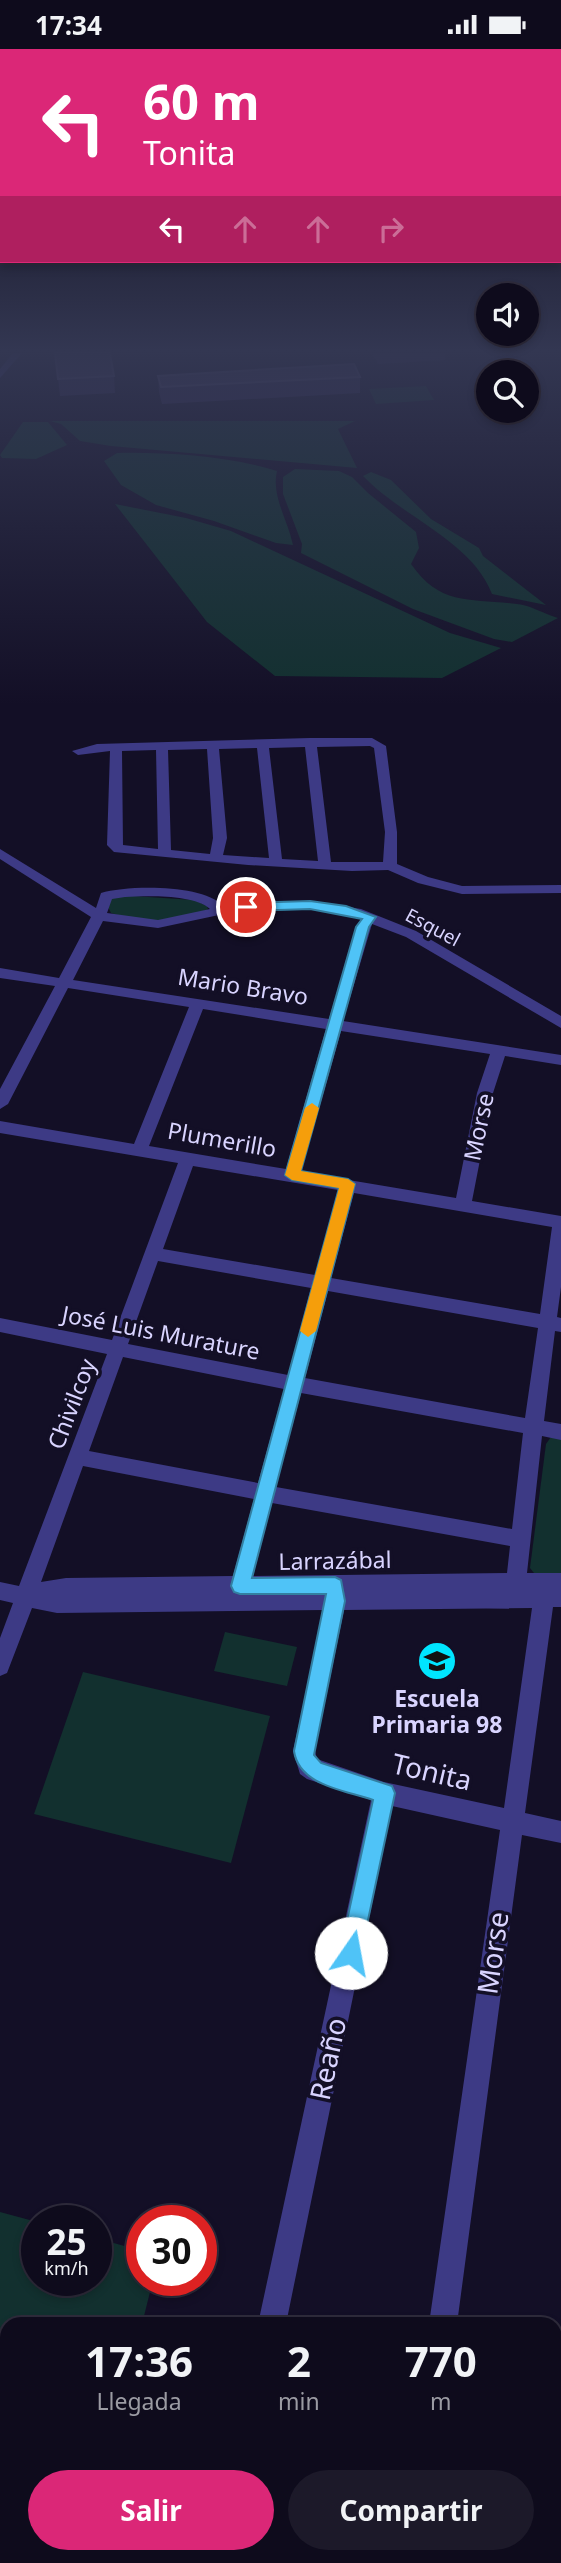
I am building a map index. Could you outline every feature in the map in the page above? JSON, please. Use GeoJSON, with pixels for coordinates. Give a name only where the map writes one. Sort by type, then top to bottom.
{"type":"FeatureCollection","features":[{"type":"Feature","properties":{"kind":"street"},"geometry":{"type":"LineString","coordinates":[[78,751],[363,740],[380,746],[391,832],[390,866]]}},
{"type":"Feature","properties":{"kind":"street"},"geometry":{"type":"LineString","coordinates":[[310,741],[325,865]]}},
{"type":"Feature","properties":{"kind":"street"},"geometry":{"type":"LineString","coordinates":[[262,743],[276,861]]}},
{"type":"Feature","properties":{"kind":"street"},"geometry":{"type":"LineString","coordinates":[[214,745],[220,838],[216,857]]}},
{"type":"Feature","properties":{"kind":"street"},"geometry":{"type":"LineString","coordinates":[[162,746],[165,853]]}},
{"type":"Feature","properties":{"kind":"street"},"geometry":{"type":"LineString","coordinates":[[116,748],[114,845],[119,849],[325,865],[390,866],[423,880],[462,890],[561,889]]}},
{"type":"Feature","properties":{"kind":"street","name":"Esquel"},"geometry":{"type":"LineString","coordinates":[[0,853],[99,916],[150,925],[219,911],[294,904],[346,910],[370,917],[411,934],[561,1023]]}},
{"type":"Feature","properties":{"kind":"street"},"geometry":{"type":"LineString","coordinates":[[0,1104],[99,916],[106,896],[117,892],[202,898],[212,903],[219,911]]}},
{"type":"Feature","properties":{"kind":"street"},"geometry":{"type":"LineString","coordinates":[[292,1175],[363,927],[370,917]]}},
{"type":"Feature","properties":{"kind":"street","name":"Mario Bravo"},"geometry":{"type":"LineString","coordinates":[[0,973],[561,1060]]}},
{"type":"Feature","properties":{"kind":"street"},"geometry":{"type":"LineString","coordinates":[[140,1149],[198,1003]]}},
{"type":"Feature","properties":{"kind":"street","name":"Morse"},"geometry":{"type":"LineString","coordinates":[[463,1204],[485,1093],[499,1051]]}},
{"type":"Feature","properties":{"kind":"street","name":"Plumerillo"},"geometry":{"type":"LineString","coordinates":[[0,1127],[561,1222]]}},
{"type":"Feature","properties":{"kind":"street","name":"Chivilcoy"},"geometry":{"type":"LineString","coordinates":[[0,1666],[188,1158]]}},
{"type":"Feature","properties":{"kind":"street"},"geometry":{"type":"LineString","coordinates":[[240,1586],[348,1184]]}},
{"type":"Feature","properties":{"kind":"street"},"geometry":{"type":"LineString","coordinates":[[516,1582],[534,1427],[555,1324],[561,1222]]}},
{"type":"Feature","properties":{"kind":"street"},"geometry":{"type":"LineString","coordinates":[[154,1254],[555,1324]]}},
{"type":"Feature","properties":{"kind":"street","name":"José Luis Murature"},"geometry":{"type":"LineString","coordinates":[[0,1325],[294,1384],[561,1432]]}},
{"type":"Feature","properties":{"kind":"street"},"geometry":{"type":"LineString","coordinates":[[78,1457],[265,1491],[408,1522],[520,1539]]}},
{"type":"Feature","properties":{"kind":"street","name":"Larrazábal"},"geometry":{"type":"LineString","coordinates":[[0,1591],[57,1604],[77,1604],[516,1582],[552,1590]]}},
{"type":"Feature","properties":{"kind":"street","name":"Larrazábal"},"geometry":{"type":"LineString","coordinates":[[26,1597],[50,1588],[240,1586],[335,1593],[552,1590]]}},
{"type":"Feature","properties":{"kind":"street","name":"Morse"},"geometry":{"type":"LineString","coordinates":[[444,2317],[511,1821],[552,1590]]}},
{"type":"Feature","properties":{"kind":"street","name":"Tonita"},"geometry":{"type":"LineString","coordinates":[[335,1593],[304,1751],[305,1759],[315,1770],[384,1793],[561,1832]]}},
{"type":"Feature","properties":{"kind":"street","name":"Reaño"},"geometry":{"type":"LineString","coordinates":[[273,2317],[384,1793]]}},
{"type":"Feature","properties":{"kind":"green space"},"geometry":{"type":"Polygon","coordinates":[[[111,470],[277,471],[276,490],[293,545],[276,543],[214,521],[156,505],[121,485],[111,470]]]}},
{"type":"Feature","properties":{"kind":"green space"},"geometry":{"type":"Polygon","coordinates":[[[293,470],[324,470],[339,471],[352,477],[416,532],[419,548],[411,564],[434,588],[458,598],[522,605],[558,618],[512,642],[494,639],[413,609],[301,553],[302,544],[283,494],[283,477],[293,470]]]}},
{"type":"Feature","properties":{"kind":"green space"},"geometry":{"type":"Polygon","coordinates":[[[371,472],[391,480],[431,519],[479,548],[483,556],[546,605],[492,594],[482,575],[453,544],[379,491],[363,476],[371,472]]]}},
{"type":"Feature","properties":{"kind":"green space"},"geometry":{"type":"Polygon","coordinates":[[[115,504],[186,518],[231,531],[450,633],[501,648],[442,678],[275,676],[207,622],[115,504]]]}},
{"type":"Feature","properties":{"kind":"green space"},"geometry":{"type":"Polygon","coordinates":[[[111,896],[194,900],[208,909],[173,920],[135,919],[111,913],[108,907],[111,896]]]}},
{"type":"Feature","properties":{"kind":"green space"},"geometry":{"type":"Polygon","coordinates":[[[551,1437],[561,1438],[561,1575],[534,1573],[530,1568],[546,1444],[551,1437]]]}},
{"type":"Feature","properties":{"kind":"green space"},"geometry":{"type":"Polygon","coordinates":[[[225,1632],[297,1647],[287,1686],[214,1671],[225,1632]]]}},
{"type":"Feature","properties":{"kind":"green space"},"geometry":{"type":"Polygon","coordinates":[[[83,1672],[270,1716],[231,1863],[34,1814],[83,1672]]]}},
{"type":"Feature","properties":{"kind":"green space"},"geometry":{"type":"Polygon","coordinates":[[[0,2212],[21,2218],[21,2296],[112,2296],[112,2243],[126,2246],[126,2296],[149,2296],[144,2317],[0,2317],[0,2212]]]}},
{"type":"Feature","properties":{"kind":"slow traffic"},"geometry":{"type":"LineString","coordinates":[[308,1331],[348,1184],[292,1175],[312,1108]]}},
{"type":"Feature","properties":{"kind":"place","name":"Escuela Primaria 98"},"geometry":{"type":"Point","coordinates":[437,1661]}},
{"type":"Feature","properties":{"kind":"route"},"geometry":{"type":"LineString","coordinates":[[246,907],[310,905],[356,912],[370,917],[363,927],[292,1175],[348,1184],[240,1586],[335,1586],[336,1601],[304,1751],[305,1759],[315,1770],[384,1793],[351,1953]]}}]}
